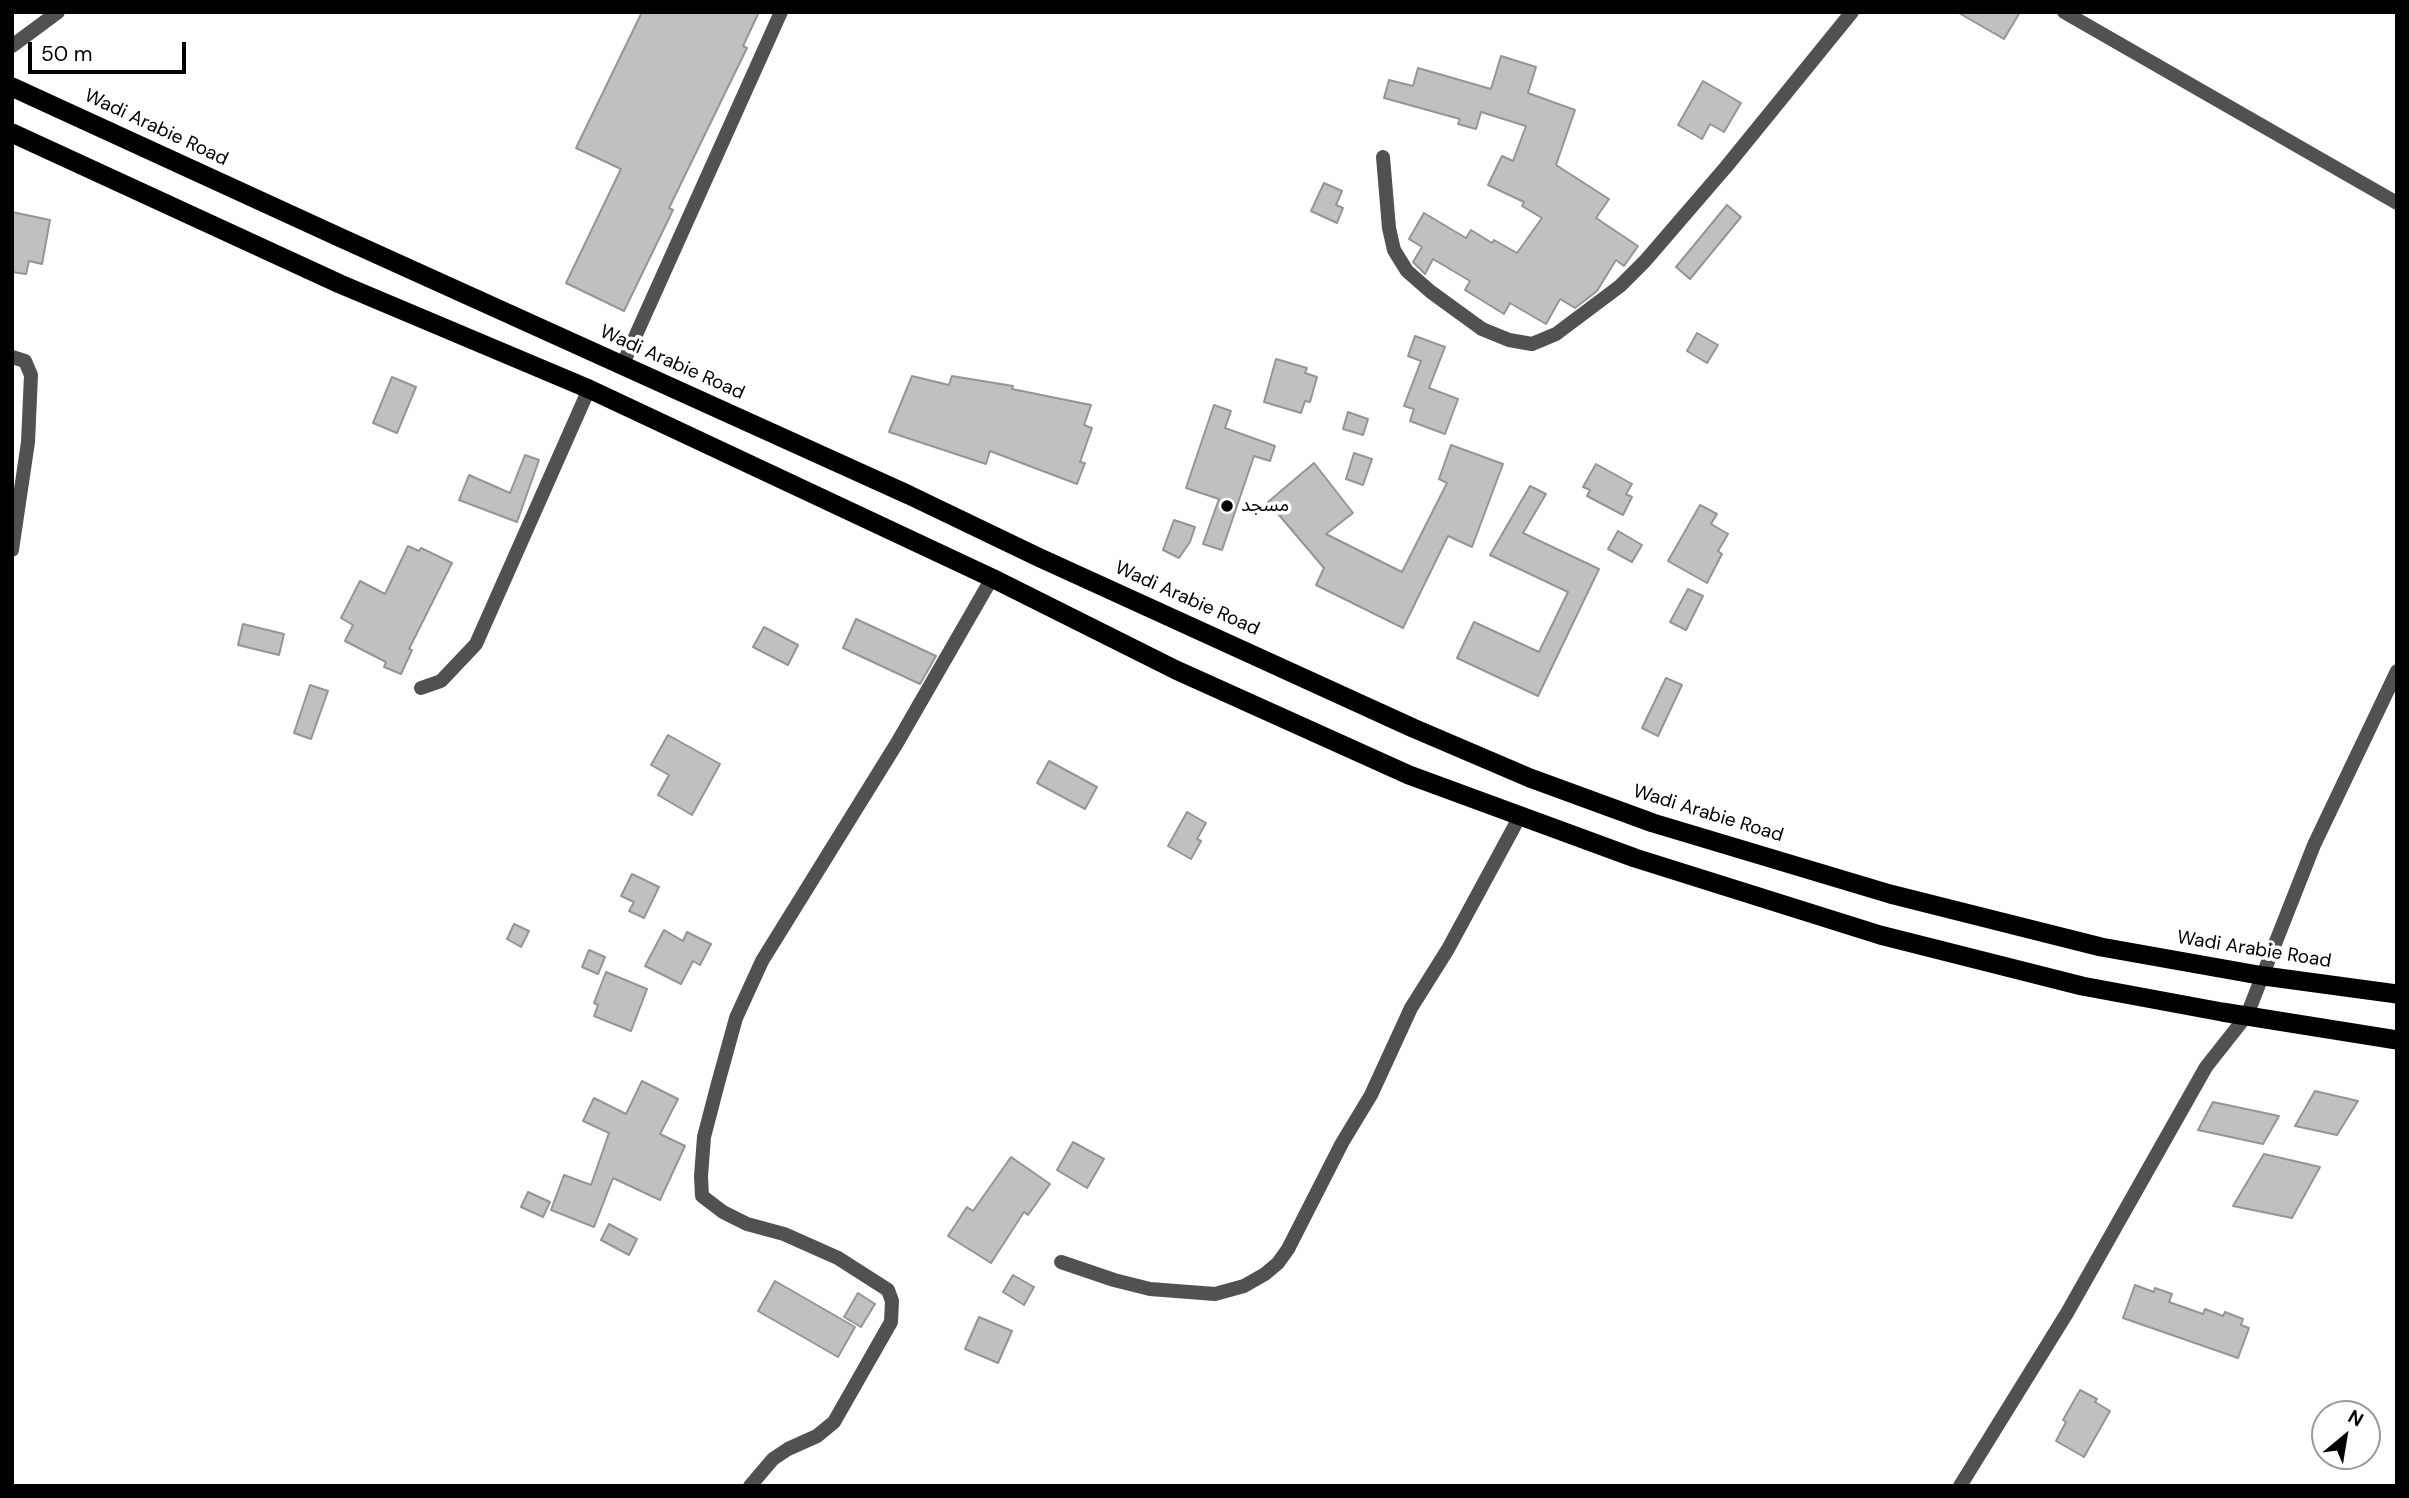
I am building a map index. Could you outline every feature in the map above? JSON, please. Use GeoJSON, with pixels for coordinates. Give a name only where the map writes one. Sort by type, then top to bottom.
{"type":"FeatureCollection","features":[{"type":"Feature","properties":{"kind":"highway","name":"Wadi Arabie Road"},"geometry":{"type":"LineString","coordinates":[[12,87],[909,495],[1038,557],[1413,728],[1530,778],[1653,822],[1890,894],[2101,947],[2264,976],[2397,994]]}},
{"type":"Feature","properties":{"kind":"highway"},"geometry":{"type":"LineString","coordinates":[[12,134],[340,284],[589,389],[992,578],[1176,670],[1409,775],[1635,858],[1880,935],[2082,986],[2397,1040]]}},
{"type":"Feature","properties":{"kind":"street"},"geometry":{"type":"LineString","coordinates":[[12,46],[58,12]]}},
{"type":"Feature","properties":{"kind":"street"},"geometry":{"type":"LineString","coordinates":[[622,366],[781,12]]}},
{"type":"Feature","properties":{"kind":"street"},"geometry":{"type":"LineString","coordinates":[[1383,157],[1389,228],[1394,250],[1407,271],[1482,329],[1509,341],[1532,344],[1556,334],[1620,286],[1645,261],[1726,167],[1852,12]]}},
{"type":"Feature","properties":{"kind":"street"},"geometry":{"type":"LineString","coordinates":[[2064,12],[2397,203]]}},
{"type":"Feature","properties":{"kind":"street"},"geometry":{"type":"LineString","coordinates":[[12,357],[25,361],[31,374],[28,442],[12,550]]}},
{"type":"Feature","properties":{"kind":"street"},"geometry":{"type":"LineString","coordinates":[[421,688],[441,681],[476,644],[589,389]]}},
{"type":"Feature","properties":{"kind":"street"},"geometry":{"type":"LineString","coordinates":[[751,1486],[773,1459],[817,1436],[834,1422],[891,1322],[893,1311],[888,1290],[838,1258],[785,1234],[747,1224],[723,1212],[702,1196],[704,1137],[720,1076],[736,1018],[762,961],[897,743],[992,578]]}},
{"type":"Feature","properties":{"kind":"street"},"geometry":{"type":"LineString","coordinates":[[1960,1486],[2067,1313],[2206,1068],[2247,1015],[2314,845],[2397,671]]}},
{"type":"Feature","properties":{"kind":"street"},"geometry":{"type":"LineString","coordinates":[[1061,1262],[1150,1289],[1215,1294],[1244,1286],[1278,1263],[1288,1250],[1342,1143],[1371,1095],[1411,1008],[1448,949],[1520,816]]}},
{"type":"Feature","properties":{"kind":"building"},"geometry":{"type":"Polygon","coordinates":[[[642,12],[759,12],[743,46],[747,48],[669,208],[673,210],[624,311],[566,283],[621,169],[576,148],[642,12]]]}},
{"type":"Feature","properties":{"kind":"building"},"geometry":{"type":"Polygon","coordinates":[[[1957,12],[2020,12],[2004,39],[1957,12]]]}},
{"type":"Feature","properties":{"kind":"building"},"geometry":{"type":"Polygon","coordinates":[[[1501,56],[1536,67],[1528,93],[1575,110],[1556,165],[1609,199],[1596,218],[1638,246],[1624,266],[1616,260],[1597,291],[1575,308],[1560,299],[1546,324],[1510,303],[1504,314],[1465,290],[1470,281],[1433,259],[1425,274],[1413,262],[1422,247],[1409,239],[1424,213],[1466,238],[1471,230],[1492,243],[1494,240],[1517,253],[1542,218],[1522,206],[1524,202],[1488,185],[1502,156],[1513,161],[1526,126],[1481,112],[1476,129],[1458,124],[1460,119],[1384,98],[1389,80],[1413,86],[1418,68],[1491,89],[1501,56]]]}},
{"type":"Feature","properties":{"kind":"building"},"geometry":{"type":"Polygon","coordinates":[[[1703,81],[1741,103],[1724,132],[1710,124],[1702,139],[1678,125],[1703,81]]]}},
{"type":"Feature","properties":{"kind":"building"},"geometry":{"type":"Polygon","coordinates":[[[1324,183],[1342,191],[1336,205],[1343,208],[1337,223],[1311,211],[1324,183]]]}},
{"type":"Feature","properties":{"kind":"building"},"geometry":{"type":"Polygon","coordinates":[[[1727,205],[1741,217],[1690,279],[1676,267],[1727,205]]]}},
{"type":"Feature","properties":{"kind":"building"},"geometry":{"type":"Polygon","coordinates":[[[12,212],[50,220],[42,264],[29,261],[26,274],[12,272],[12,212]]]}},
{"type":"Feature","properties":{"kind":"building"},"geometry":{"type":"Polygon","coordinates":[[[1697,333],[1718,345],[1707,363],[1687,351],[1697,333]]]}},
{"type":"Feature","properties":{"kind":"building"},"geometry":{"type":"Polygon","coordinates":[[[1415,336],[1445,347],[1429,388],[1458,399],[1445,434],[1410,421],[1414,409],[1404,406],[1421,361],[1408,356],[1415,336]]]}},
{"type":"Feature","properties":{"kind":"building"},"geometry":{"type":"Polygon","coordinates":[[[1276,359],[1307,368],[1305,373],[1317,377],[1310,402],[1305,401],[1301,413],[1264,402],[1276,359]]]}},
{"type":"Feature","properties":{"kind":"building"},"geometry":{"type":"Polygon","coordinates":[[[912,376],[949,385],[952,376],[1013,386],[1012,389],[1091,405],[1084,425],[1092,428],[1080,462],[1085,463],[1077,484],[990,451],[986,464],[889,432],[912,376]]]}},
{"type":"Feature","properties":{"kind":"building"},"geometry":{"type":"Polygon","coordinates":[[[392,377],[416,387],[397,433],[373,423],[392,377]]]}},
{"type":"Feature","properties":{"kind":"building"},"geometry":{"type":"Polygon","coordinates":[[[1214,405],[1231,411],[1225,428],[1275,446],[1270,461],[1254,456],[1222,550],[1203,544],[1219,499],[1186,488],[1214,405]]]}},
{"type":"Feature","properties":{"kind":"building"},"geometry":{"type":"Polygon","coordinates":[[[1348,412],[1368,419],[1363,435],[1343,429],[1348,412]]]}},
{"type":"Feature","properties":{"kind":"building"},"geometry":{"type":"Polygon","coordinates":[[[1451,445],[1503,464],[1472,547],[1448,536],[1403,628],[1316,585],[1324,568],[1268,502],[1314,463],[1353,513],[1326,534],[1402,572],[1447,483],[1439,479],[1451,445]]]}},
{"type":"Feature","properties":{"kind":"building"},"geometry":{"type":"Polygon","coordinates":[[[1354,453],[1372,459],[1363,485],[1346,479],[1354,453]]]}},
{"type":"Feature","properties":{"kind":"building"},"geometry":{"type":"Polygon","coordinates":[[[525,455],[539,460],[517,522],[459,500],[469,475],[510,493],[525,455]]]}},
{"type":"Feature","properties":{"kind":"building"},"geometry":{"type":"Polygon","coordinates":[[[1596,464],[1632,484],[1626,494],[1632,497],[1623,515],[1587,496],[1590,490],[1583,487],[1596,464]]]}},
{"type":"Feature","properties":{"kind":"building"},"geometry":{"type":"Polygon","coordinates":[[[1530,486],[1546,494],[1523,533],[1599,569],[1538,696],[1457,658],[1474,622],[1539,652],[1568,592],[1490,555],[1530,486]]]}},
{"type":"Feature","properties":{"kind":"building"},"geometry":{"type":"Polygon","coordinates":[[[1700,505],[1717,514],[1711,524],[1728,534],[1718,551],[1722,554],[1707,583],[1668,561],[1700,505]]]}},
{"type":"Feature","properties":{"kind":"building"},"geometry":{"type":"Polygon","coordinates":[[[1174,520],[1195,527],[1190,542],[1179,558],[1163,550],[1174,520]]]}},
{"type":"Feature","properties":{"kind":"building"},"geometry":{"type":"Polygon","coordinates":[[[1618,531],[1642,545],[1632,562],[1608,549],[1618,531]]]}},
{"type":"Feature","properties":{"kind":"building"},"geometry":{"type":"Polygon","coordinates":[[[408,546],[419,551],[421,548],[452,563],[409,649],[412,650],[401,674],[384,667],[386,662],[345,641],[353,625],[341,618],[360,581],[385,594],[408,546]]]}},
{"type":"Feature","properties":{"kind":"building"},"geometry":{"type":"Polygon","coordinates":[[[1688,589],[1703,596],[1686,630],[1670,622],[1688,589]]]}},
{"type":"Feature","properties":{"kind":"building"},"geometry":{"type":"Polygon","coordinates":[[[856,619],[936,656],[920,684],[843,648],[856,619]]]}},
{"type":"Feature","properties":{"kind":"building"},"geometry":{"type":"Polygon","coordinates":[[[243,624],[284,634],[279,655],[238,645],[243,624]]]}},
{"type":"Feature","properties":{"kind":"building"},"geometry":{"type":"Polygon","coordinates":[[[764,627],[798,645],[788,665],[753,647],[764,627]]]}},
{"type":"Feature","properties":{"kind":"building"},"geometry":{"type":"Polygon","coordinates":[[[1666,678],[1682,685],[1658,736],[1642,728],[1666,678]]]}},
{"type":"Feature","properties":{"kind":"building"},"geometry":{"type":"Polygon","coordinates":[[[310,685],[328,691],[311,739],[294,733],[310,685]]]}},
{"type":"Feature","properties":{"kind":"building"},"geometry":{"type":"Polygon","coordinates":[[[668,735],[720,764],[692,815],[658,795],[669,775],[651,765],[668,735]]]}},
{"type":"Feature","properties":{"kind":"building"},"geometry":{"type":"Polygon","coordinates":[[[1049,761],[1097,787],[1085,809],[1037,783],[1049,761]]]}},
{"type":"Feature","properties":{"kind":"building"},"geometry":{"type":"Polygon","coordinates":[[[1187,812],[1206,823],[1197,839],[1201,841],[1191,859],[1168,846],[1187,812]]]}},
{"type":"Feature","properties":{"kind":"building"},"geometry":{"type":"Polygon","coordinates":[[[632,874],[659,887],[644,918],[629,911],[634,902],[621,896],[632,874]]]}},
{"type":"Feature","properties":{"kind":"building"},"geometry":{"type":"Polygon","coordinates":[[[514,924],[529,931],[521,947],[507,939],[514,924]]]}},
{"type":"Feature","properties":{"kind":"building"},"geometry":{"type":"Polygon","coordinates":[[[664,930],[683,941],[687,932],[711,944],[700,965],[693,961],[681,984],[645,966],[664,930]]]}},
{"type":"Feature","properties":{"kind":"building"},"geometry":{"type":"Polygon","coordinates":[[[589,950],[605,957],[598,974],[582,967],[589,950]]]}},
{"type":"Feature","properties":{"kind":"building"},"geometry":{"type":"Polygon","coordinates":[[[606,972],[647,989],[631,1031],[594,1016],[598,1005],[594,1003],[606,972]]]}},
{"type":"Feature","properties":{"kind":"building"},"geometry":{"type":"Polygon","coordinates":[[[642,1081],[678,1099],[660,1134],[685,1146],[660,1200],[613,1178],[594,1227],[551,1210],[564,1175],[591,1185],[609,1133],[583,1121],[594,1098],[626,1114],[642,1081]]]}},
{"type":"Feature","properties":{"kind":"building"},"geometry":{"type":"Polygon","coordinates":[[[2315,1091],[2358,1101],[2337,1135],[2295,1126],[2315,1091]]]}},
{"type":"Feature","properties":{"kind":"building"},"geometry":{"type":"Polygon","coordinates":[[[2213,1102],[2279,1116],[2263,1144],[2198,1130],[2213,1102]]]}},
{"type":"Feature","properties":{"kind":"building"},"geometry":{"type":"Polygon","coordinates":[[[1073,1142],[1104,1159],[1087,1188],[1057,1170],[1073,1142]]]}},
{"type":"Feature","properties":{"kind":"building"},"geometry":{"type":"Polygon","coordinates":[[[2264,1154],[2320,1167],[2292,1218],[2233,1206],[2264,1154]]]}},
{"type":"Feature","properties":{"kind":"building"},"geometry":{"type":"Polygon","coordinates":[[[1011,1157],[1050,1184],[1028,1215],[1024,1212],[991,1263],[948,1236],[967,1207],[973,1211],[1011,1157]]]}},
{"type":"Feature","properties":{"kind":"building"},"geometry":{"type":"Polygon","coordinates":[[[528,1192],[550,1202],[543,1217],[521,1207],[528,1192]]]}},
{"type":"Feature","properties":{"kind":"building"},"geometry":{"type":"Polygon","coordinates":[[[609,1224],[637,1239],[629,1255],[601,1240],[609,1224]]]}},
{"type":"Feature","properties":{"kind":"building"},"geometry":{"type":"Polygon","coordinates":[[[1013,1275],[1034,1287],[1024,1305],[1003,1292],[1013,1275]]]}},
{"type":"Feature","properties":{"kind":"building"},"geometry":{"type":"Polygon","coordinates":[[[775,1281],[855,1327],[838,1357],[758,1311],[775,1281]]]}},
{"type":"Feature","properties":{"kind":"building"},"geometry":{"type":"Polygon","coordinates":[[[2135,1285],[2154,1292],[2155,1288],[2172,1294],[2169,1302],[2203,1314],[2205,1309],[2223,1316],[2225,1312],[2243,1319],[2241,1325],[2249,1328],[2238,1358],[2123,1318],[2135,1285]]]}},
{"type":"Feature","properties":{"kind":"building"},"geometry":{"type":"Polygon","coordinates":[[[858,1293],[875,1304],[861,1327],[844,1317],[858,1293]]]}},
{"type":"Feature","properties":{"kind":"building"},"geometry":{"type":"Polygon","coordinates":[[[979,1317],[1012,1331],[998,1363],[965,1349],[979,1317]]]}},
{"type":"Feature","properties":{"kind":"building"},"geometry":{"type":"Polygon","coordinates":[[[2080,1390],[2097,1399],[2095,1402],[2110,1411],[2084,1457],[2056,1441],[2066,1422],[2063,1420],[2080,1390]]]}},
{"type":"Feature","properties":{"kind":"place","name":"مسجد"},"geometry":{"type":"Point","coordinates":[1227,506]}}]}
